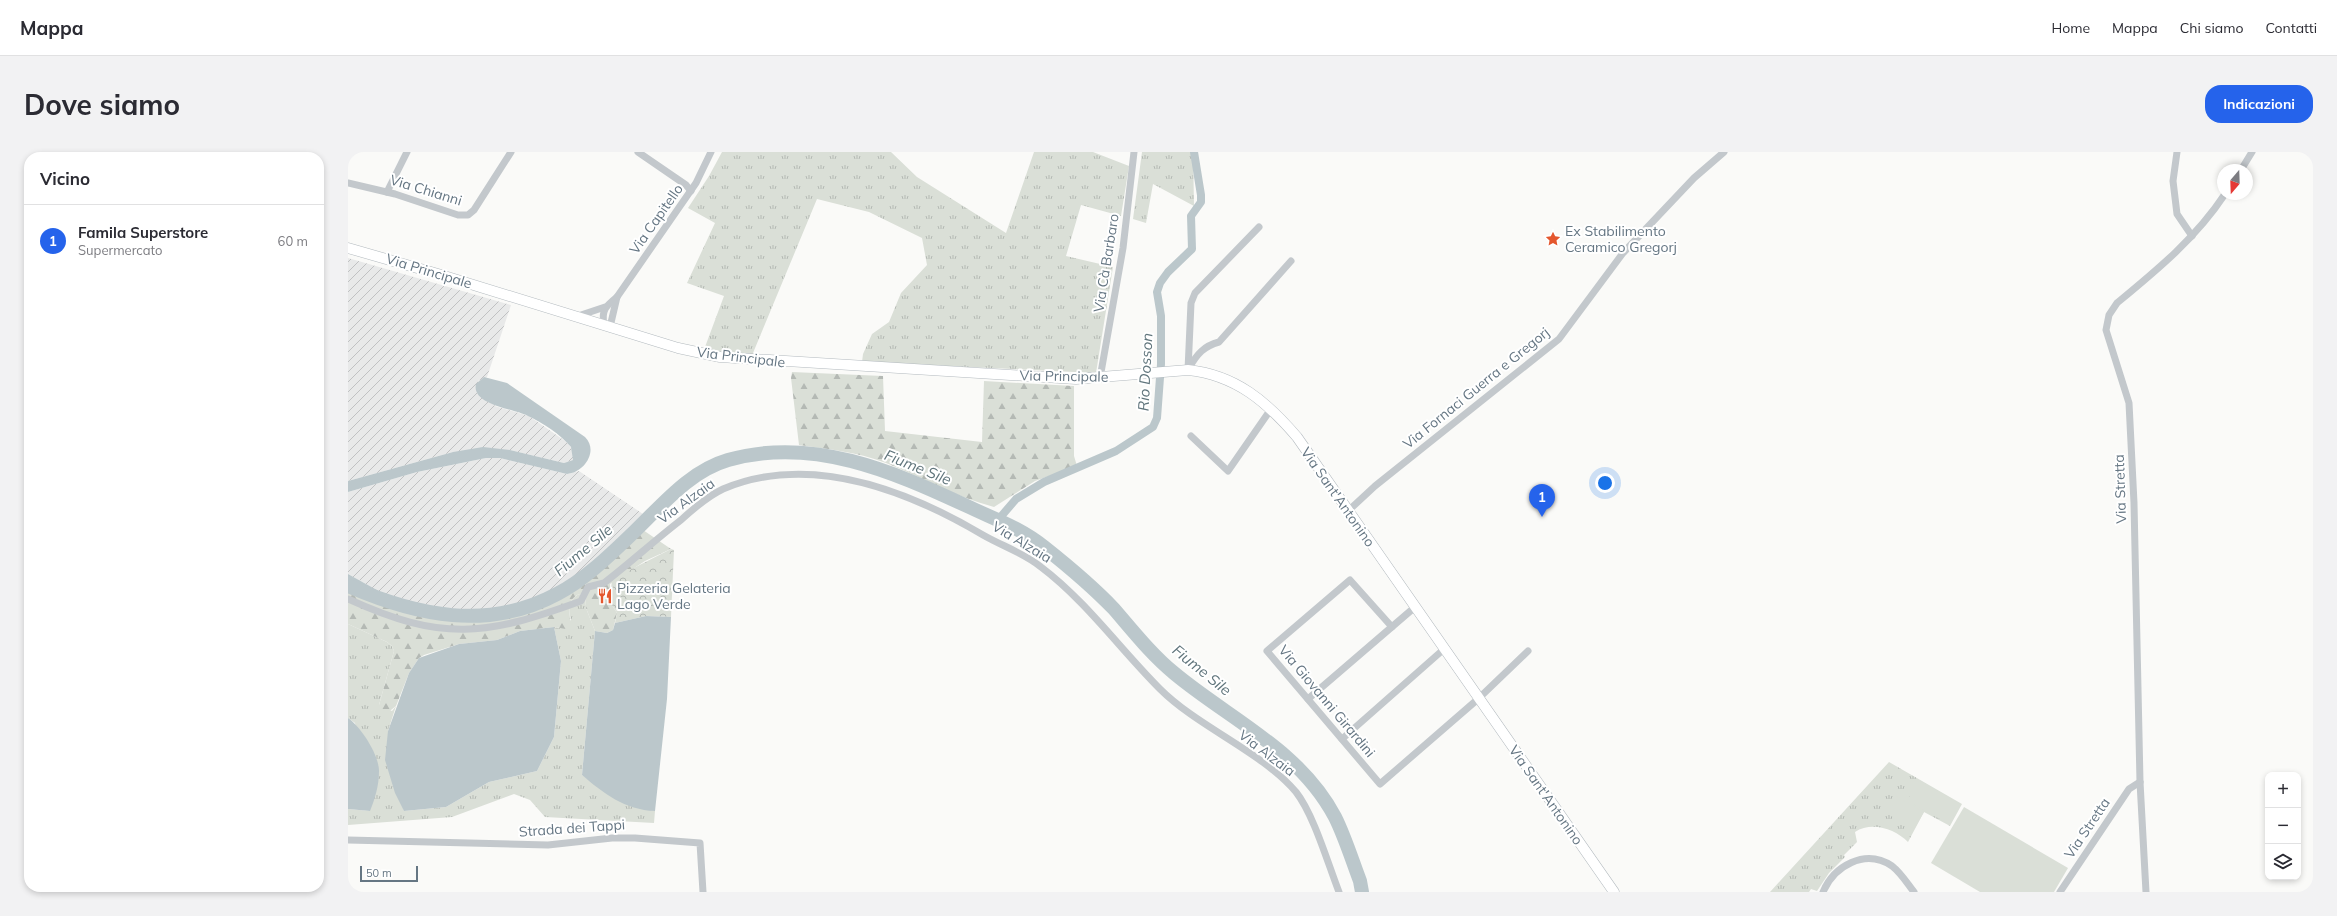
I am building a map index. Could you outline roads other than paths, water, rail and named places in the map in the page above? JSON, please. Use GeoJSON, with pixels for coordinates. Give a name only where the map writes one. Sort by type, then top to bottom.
{"type":"FeatureCollection","features":[{"type":"Feature","properties":{"kind":"main road","name":"Via Principale"},"geometry":{"type":"LineString","coordinates":[[348,248],[578,316],[607,326],[720,358],[1068,378],[1100,378],[1148,373]]}},
{"type":"Feature","properties":{"kind":"main road","name":"Via Sant'Antonino"},"geometry":{"type":"LineString","coordinates":[[1148,373],[1188,370],[1205,373],[1236,383],[1257,396],[1297,437],[1478,699],[1614,892]]}},
{"type":"Feature","properties":{"kind":"street"},"geometry":{"type":"LineString","coordinates":[[387,192],[407,152]]}},
{"type":"Feature","properties":{"kind":"street","name":"Via Chianni"},"geometry":{"type":"LineString","coordinates":[[348,183],[387,192],[458,215],[468,215],[474,210],[511,152]]}},
{"type":"Feature","properties":{"kind":"street"},"geometry":{"type":"LineString","coordinates":[[638,152],[686,185],[691,191]]}},
{"type":"Feature","properties":{"kind":"street","name":"Via Capitello"},"geometry":{"type":"LineString","coordinates":[[578,316],[605,307],[617,297],[691,191],[711,152]]}},
{"type":"Feature","properties":{"kind":"street","name":"Via Cà Barbaro"},"geometry":{"type":"LineString","coordinates":[[1100,378],[1123,248],[1134,152]]}},
{"type":"Feature","properties":{"kind":"street","name":"Via Fornaci Guerra e Gregorj"},"geometry":{"type":"LineString","coordinates":[[1348,511],[1374,486],[1560,339],[1623,253],[1694,178],[1724,152]]}},
{"type":"Feature","properties":{"kind":"street"},"geometry":{"type":"LineString","coordinates":[[2177,152],[2173,181],[2177,214],[2192,236]]}},
{"type":"Feature","properties":{"kind":"street"},"geometry":{"type":"LineString","coordinates":[[2245,164],[2252,152]]}},
{"type":"Feature","properties":{"kind":"street","name":"Via Stretta"},"geometry":{"type":"LineString","coordinates":[[2146,892],[2140,782],[2134,502],[2129,403],[2108,337],[2106,322],[2111,310],[2117,303],[2166,262],[2207,221],[2221,200]]}},
{"type":"Feature","properties":{"kind":"street"},"geometry":{"type":"LineString","coordinates":[[1188,370],[1191,303],[1196,293],[1259,227]]}},
{"type":"Feature","properties":{"kind":"street"},"geometry":{"type":"LineString","coordinates":[[1188,370],[1202,350],[1207,346],[1219,342],[1291,261]]}},
{"type":"Feature","properties":{"kind":"street","name":"Via Capitello"},"geometry":{"type":"LineString","coordinates":[[607,326],[617,297]]}},
{"type":"Feature","properties":{"kind":"street"},"geometry":{"type":"LineString","coordinates":[[605,307],[602,312],[607,326]]}},
{"type":"Feature","properties":{"kind":"street"},"geometry":{"type":"LineString","coordinates":[[1191,436],[1228,471],[1271,409]]}},
{"type":"Feature","properties":{"kind":"street","name":"Via Alzaia"},"geometry":{"type":"LineString","coordinates":[[348,599],[413,624],[440,629],[473,631],[528,619],[581,601],[588,587],[604,583],[685,516],[720,490],[750,480],[797,475],[835,476],[867,483],[918,501],[965,523],[1041,566],[1073,595],[1164,693],[1287,784],[1297,794],[1310,819],[1339,892]]}},
{"type":"Feature","properties":{"kind":"street","name":"Via Giovanni Girardini"},"geometry":{"type":"LineString","coordinates":[[1392,627],[1350,580],[1267,651],[1380,784],[1478,699]]}},
{"type":"Feature","properties":{"kind":"street"},"geometry":{"type":"LineString","coordinates":[[1308,699],[1415,607]]}},
{"type":"Feature","properties":{"kind":"street"},"geometry":{"type":"LineString","coordinates":[[1342,739],[1444,649]]}},
{"type":"Feature","properties":{"kind":"street"},"geometry":{"type":"LineString","coordinates":[[1478,699],[1528,651]]}},
{"type":"Feature","properties":{"kind":"street","name":"Via Stretta"},"geometry":{"type":"LineString","coordinates":[[2060,892],[2129,789],[2140,782]]}},
{"type":"Feature","properties":{"kind":"street","name":"Strada dei Tappi"},"geometry":{"type":"LineString","coordinates":[[348,840],[548,845],[612,838],[635,838],[700,843],[703,892]]}},
{"type":"Feature","properties":{"kind":"street"},"geometry":{"type":"LineString","coordinates":[[1823,892],[1830,878],[1842,867],[1854,861],[1868,859],[1891,865],[1914,892]]}},
{"type":"Feature","properties":{"kind":"waterway","name":"Rio Dosson"},"geometry":{"type":"LineString","coordinates":[[998,520],[1016,499],[1044,482],[1116,451],[1153,427],[1157,418],[1161,364],[1161,316],[1157,292],[1160,283],[1168,272],[1192,249],[1191,216],[1201,202],[1194,152]]}},
{"type":"Feature","properties":{"kind":"waterway","name":"Fiume Sile"},"geometry":{"type":"LineString","coordinates":[[348,586],[400,605],[426,611],[452,615],[479,616],[505,613],[531,606],[557,594],[578,581],[608,557],[689,480],[714,465],[728,460],[759,454],[790,452],[821,455],[851,461],[881,470],[939,493],[1017,529],[1035,540],[1098,593],[1150,650],[1174,673],[1283,754],[1303,773],[1320,793],[1335,817],[1360,881],[1362,892]]}},
{"type":"Feature","properties":{"kind":"place","name":"Ex Stabilimento Ceramico Gregorj"},"geometry":{"type":"Point","coordinates":[1553,239]}},
{"type":"Feature","properties":{"kind":"place","name":"Famila Superstore"},"geometry":{"type":"Point","coordinates":[1542,517]}},
{"type":"Feature","properties":{"kind":"place","name":"Pizzeria Gelateria Lago Verde"},"geometry":{"type":"Point","coordinates":[605,596]}}]}
